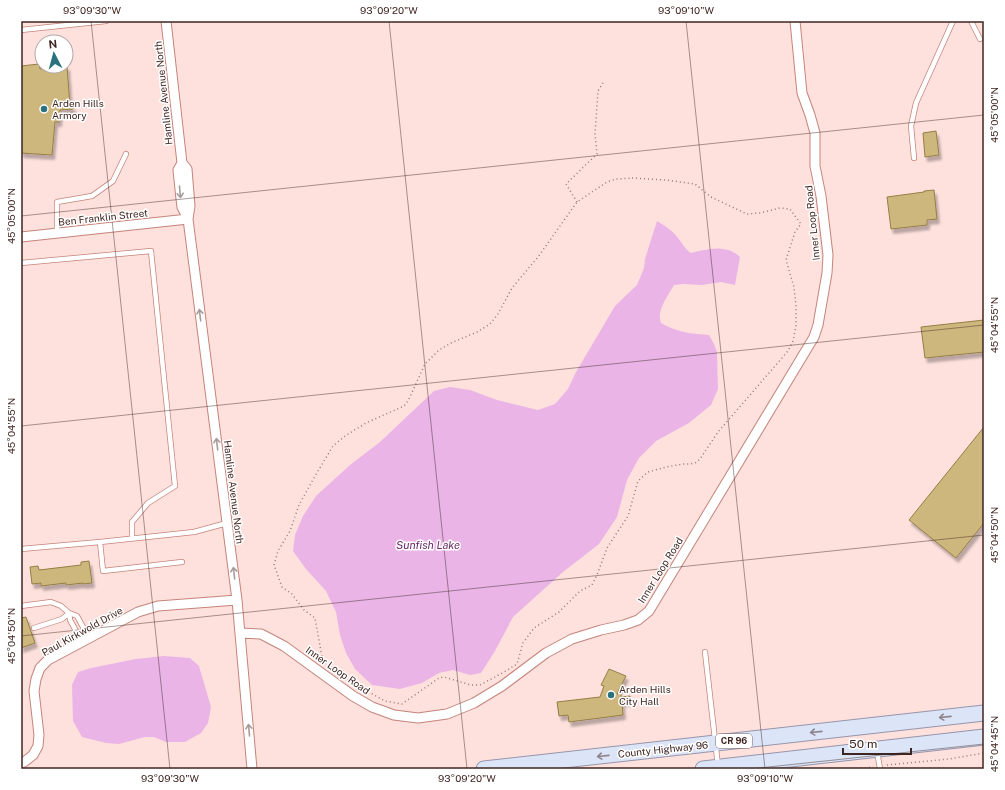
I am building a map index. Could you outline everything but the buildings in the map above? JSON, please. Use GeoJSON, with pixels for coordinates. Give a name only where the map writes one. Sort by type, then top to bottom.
{"type":"FeatureCollection","features":[{"type":"Feature","properties":{"kind":"main road","name":"County Highway 96"},"geometry":{"type":"LineString","coordinates":[[484,769],[984,713]]}},
{"type":"Feature","properties":{"kind":"main road"},"geometry":{"type":"LineString","coordinates":[[703,769],[984,737]]}},
{"type":"Feature","properties":{"kind":"street","name":"Hamline Avenue North"},"geometry":{"type":"LineString","coordinates":[[166,21],[182,163],[187,170],[190,206],[188,219],[237,600],[252,769]]}},
{"type":"Feature","properties":{"kind":"street","name":"Inner Loop Road"},"geometry":{"type":"LineString","coordinates":[[240,633],[261,634],[284,646],[353,696],[372,707],[394,715],[418,718],[447,714],[474,703],[502,686],[546,653],[572,639],[601,630],[624,626],[638,620],[649,611],[814,337],[818,325],[827,273],[828,255],[821,196],[815,166],[814,133],[810,115],[802,93],[794,21]]}},
{"type":"Feature","properties":{"kind":"street","name":"Ben Franklin Street"},"geometry":{"type":"LineString","coordinates":[[21,237],[188,219]]}},
{"type":"Feature","properties":{"kind":"street","name":"Paul Kirkwold Drive"},"geometry":{"type":"LineString","coordinates":[[21,763],[32,755],[38,746],[39,735],[34,691],[40,668],[48,660],[138,612],[158,606],[237,600]]}},
{"type":"Feature","properties":{"kind":"lane"},"geometry":{"type":"LineString","coordinates":[[21,30],[106,21]]}},
{"type":"Feature","properties":{"kind":"lane"},"geometry":{"type":"LineString","coordinates":[[914,158],[911,126],[914,112],[919,96],[953,21]]}},
{"type":"Feature","properties":{"kind":"lane"},"geometry":{"type":"LineString","coordinates":[[971,21],[980,39]]}},
{"type":"Feature","properties":{"kind":"lane"},"geometry":{"type":"LineString","coordinates":[[57,233],[57,202],[92,196],[113,181],[126,154]]}},
{"type":"Feature","properties":{"kind":"lane"},"geometry":{"type":"LineString","coordinates":[[21,263],[151,250],[175,486],[148,503],[132,522],[132,538]]}},
{"type":"Feature","properties":{"kind":"lane"},"geometry":{"type":"LineString","coordinates":[[21,549],[194,532],[227,523]]}},
{"type":"Feature","properties":{"kind":"lane"},"geometry":{"type":"LineString","coordinates":[[100,542],[103,571],[182,562]]}},
{"type":"Feature","properties":{"kind":"lane"},"geometry":{"type":"LineString","coordinates":[[21,606],[51,602],[61,606],[69,613],[76,616],[85,640]]}},
{"type":"Feature","properties":{"kind":"lane"},"geometry":{"type":"LineString","coordinates":[[69,613],[70,620],[85,640]]}},
{"type":"Feature","properties":{"kind":"lane"},"geometry":{"type":"LineString","coordinates":[[34,628],[62,619],[69,613]]}},
{"type":"Feature","properties":{"kind":"lane"},"geometry":{"type":"LineString","coordinates":[[705,652],[718,767]]}},
{"type":"Feature","properties":{"kind":"lane"},"geometry":{"type":"LineString","coordinates":[[877,749],[880,768]]}},
{"type":"Feature","properties":{"kind":"path"},"geometry":{"type":"LineString","coordinates":[[577,202],[566,184],[598,154],[595,134],[598,91],[604,81]]}},
{"type":"Feature","properties":{"kind":"path"},"geometry":{"type":"LineString","coordinates":[[639,178],[696,184],[711,197],[747,214],[760,213],[780,208],[790,209],[801,224],[795,232],[786,260],[794,287],[796,306],[796,326],[793,341],[788,351],[718,432],[700,459],[695,463],[666,467],[648,472],[638,482],[628,516],[606,548],[592,585],[580,591],[559,612],[534,628],[523,643],[517,664],[506,672],[480,685],[471,685],[444,677],[438,678],[402,704],[385,701],[354,684],[322,657],[316,618],[304,610],[292,594],[282,587],[274,565],[278,550],[290,531],[299,505],[334,446],[345,436],[366,422],[404,406],[408,401],[426,364],[439,350],[490,324],[498,314],[512,288],[538,256],[577,202],[607,182],[616,179],[639,178]]}},
{"type":"Feature","properties":{"kind":"path"},"geometry":{"type":"LineString","coordinates":[[854,769],[880,768],[984,753]]}},
{"type":"Feature","properties":{"kind":"water","name":"Sunfish Lake"},"geometry":{"type":"Polygon","coordinates":[[[657,221],[668,228],[691,253],[710,249],[723,249],[729,250],[740,257],[735,285],[721,282],[702,285],[674,285],[663,304],[660,314],[661,323],[672,329],[709,335],[717,352],[718,389],[711,405],[689,423],[656,441],[639,458],[627,480],[617,517],[599,544],[563,572],[513,617],[495,651],[481,673],[470,675],[453,670],[439,673],[422,683],[400,689],[372,685],[355,669],[346,653],[340,635],[336,612],[326,591],[306,569],[293,551],[295,535],[303,516],[316,496],[350,465],[380,442],[434,391],[450,387],[470,390],[497,400],[538,410],[555,404],[568,389],[576,372],[615,306],[637,285],[644,268],[645,259],[657,221]]]}},
{"type":"Feature","properties":{"kind":"water"},"geometry":{"type":"Polygon","coordinates":[[[164,656],[190,658],[199,666],[211,707],[208,723],[201,733],[185,742],[166,742],[154,737],[145,737],[119,744],[106,743],[82,737],[73,721],[72,685],[78,672],[136,659],[164,656]]]}},
{"type":"Feature","properties":{"kind":"place","name":"Arden Hills Armory"},"geometry":{"type":"Point","coordinates":[44,109]}},
{"type":"Feature","properties":{"kind":"place","name":"Arden Hills City Hall"},"geometry":{"type":"Point","coordinates":[611,695]}}]}
